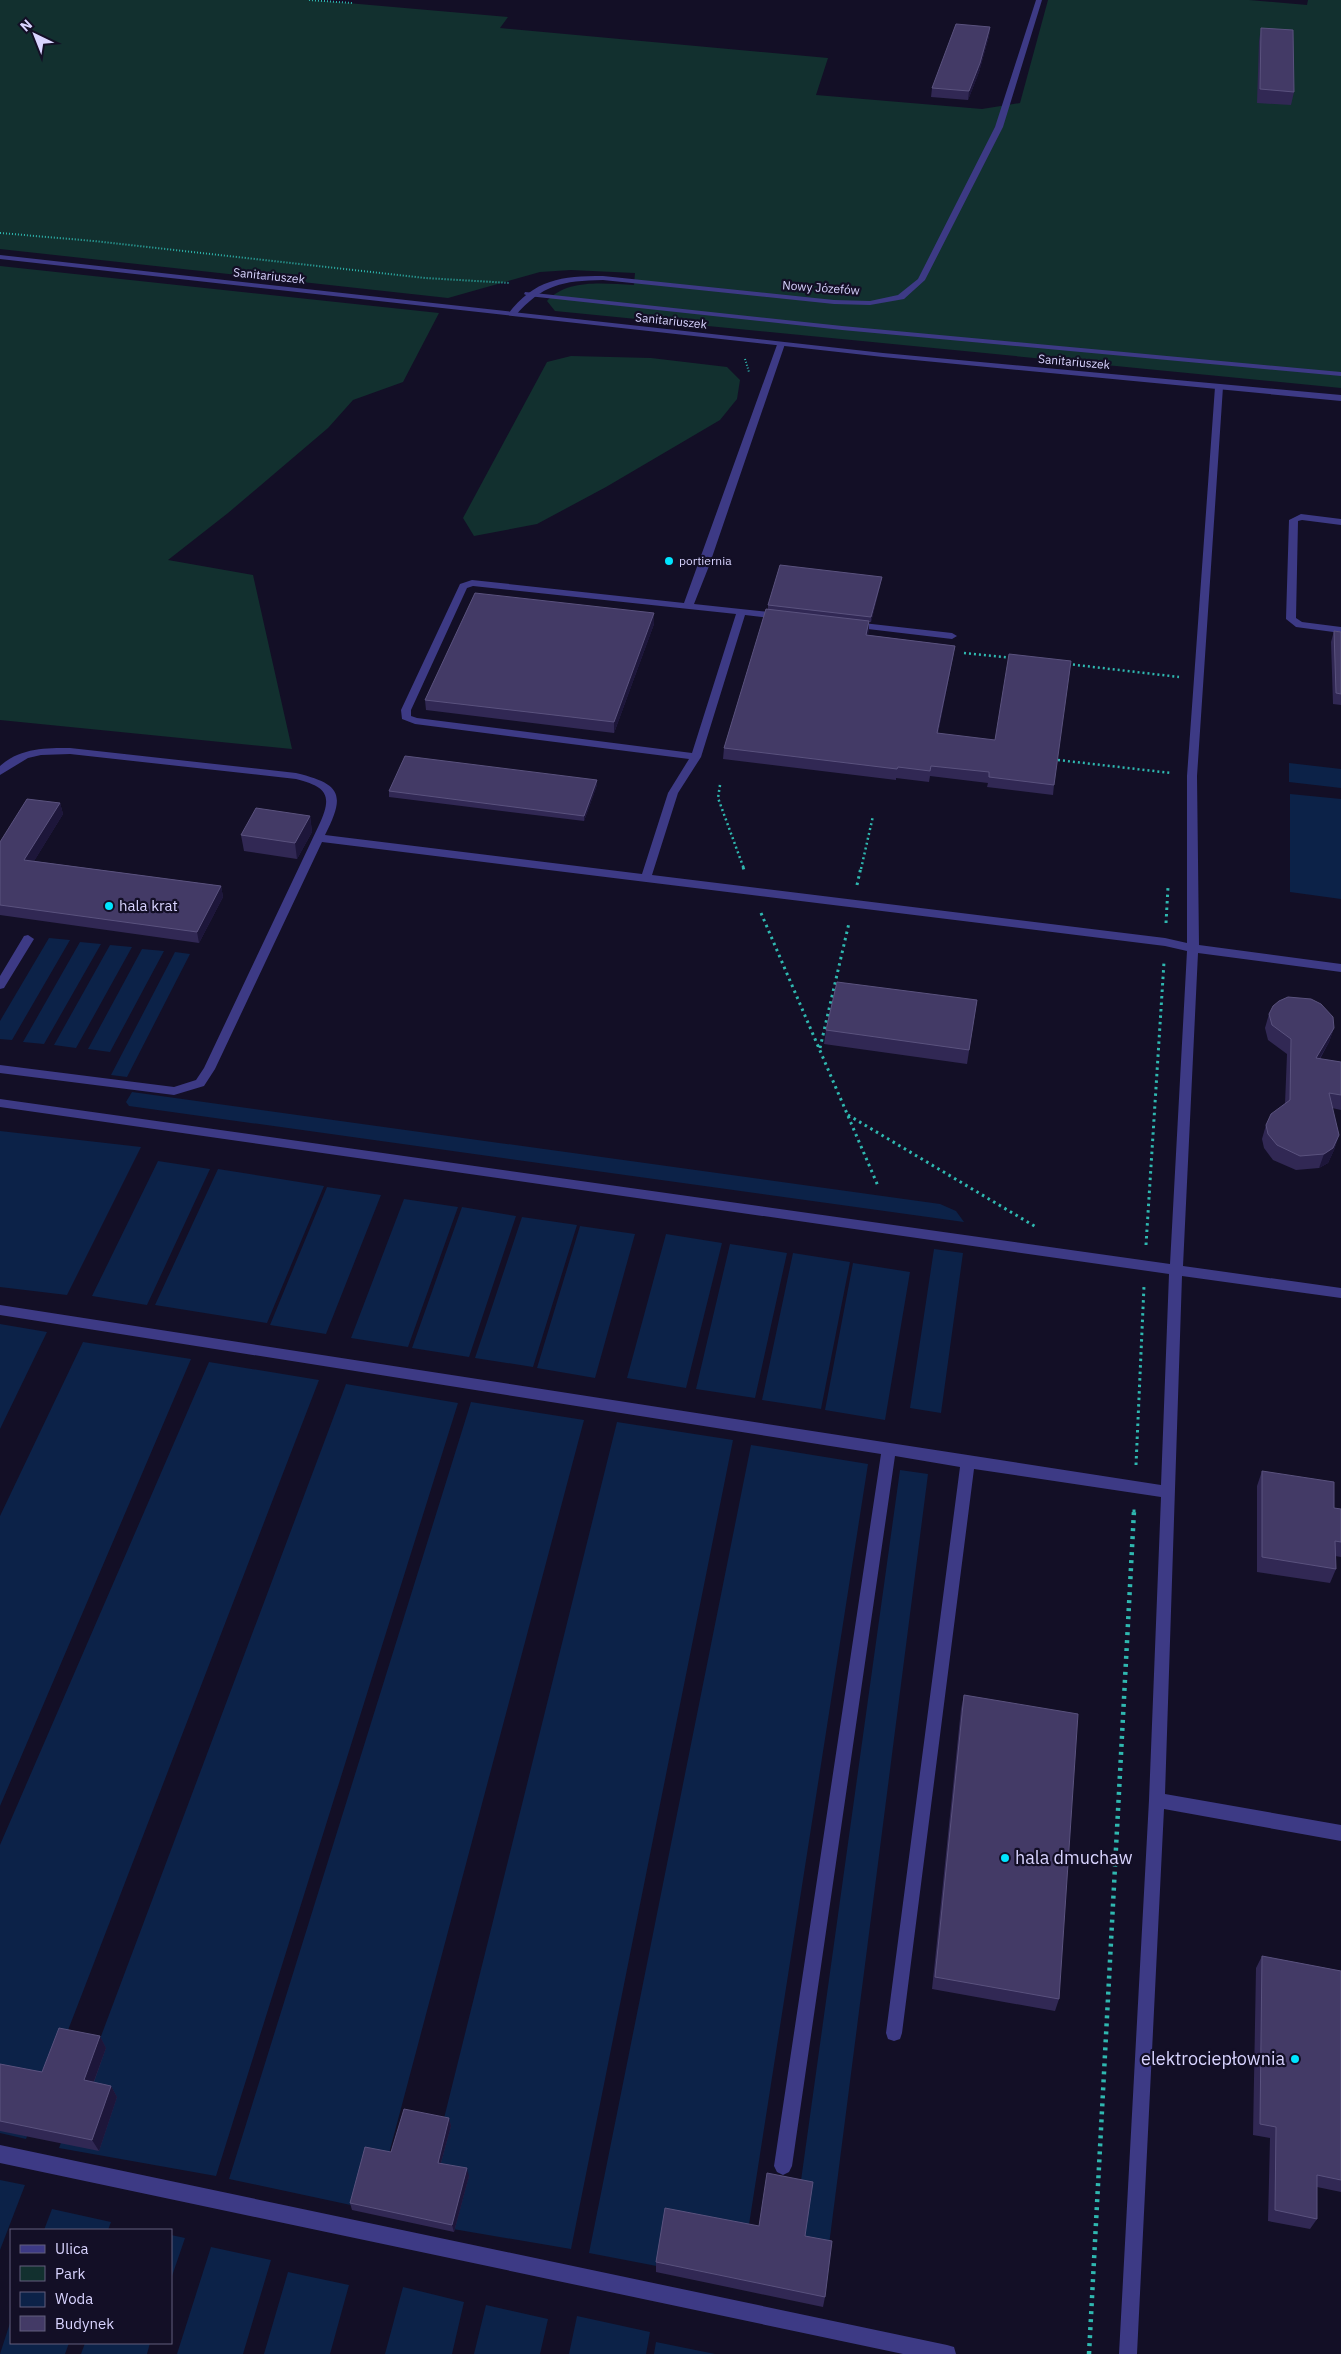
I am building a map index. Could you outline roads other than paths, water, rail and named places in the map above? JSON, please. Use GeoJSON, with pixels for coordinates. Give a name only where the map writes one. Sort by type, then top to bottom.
{"type":"FeatureCollection","features":[{"type":"Feature","properties":{"kind":"street","name":"Nowy Józefów"},"geometry":{"type":"LineString","coordinates":[[512,314],[528,294],[546,284],[573,278],[603,278],[834,302],[870,303],[901,297],[921,280],[999,127],[1039,0]]}},
{"type":"Feature","properties":{"kind":"street","name":"Sanitariuszek"},"geometry":{"type":"LineString","coordinates":[[0,258],[781,344],[1341,398]]}},
{"type":"Feature","properties":{"kind":"street"},"geometry":{"type":"LineString","coordinates":[[528,294],[842,328],[1341,374]]}},
{"type":"Feature","properties":{"kind":"street"},"geometry":{"type":"LineString","coordinates":[[688,606],[704,566],[781,344]]}},
{"type":"Feature","properties":{"kind":"street"},"geometry":{"type":"LineString","coordinates":[[1128,2354],[1157,1800],[1176,1269],[1193,948],[1192,776],[1219,387]]}},
{"type":"Feature","properties":{"kind":"street"},"geometry":{"type":"LineString","coordinates":[[1341,522],[1301,517],[1294,520],[1292,619],[1299,625],[1341,630]]}},
{"type":"Feature","properties":{"kind":"street"},"geometry":{"type":"LineString","coordinates":[[696,756],[415,721],[406,717],[406,710],[463,586],[472,583],[789,618]]}},
{"type":"Feature","properties":{"kind":"street"},"geometry":{"type":"LineString","coordinates":[[646,878],[673,793],[696,756],[741,612]]}},
{"type":"Feature","properties":{"kind":"street"},"geometry":{"type":"LineString","coordinates":[[846,624],[952,636]]}},
{"type":"Feature","properties":{"kind":"street"},"geometry":{"type":"LineString","coordinates":[[0,772],[8,763],[34,751],[70,751],[316,780],[330,790],[334,801],[329,818],[209,1069],[200,1083],[174,1092],[0,1069]]}},
{"type":"Feature","properties":{"kind":"street"},"geometry":{"type":"LineString","coordinates":[[318,838],[1165,942],[1193,948],[1341,968]]}},
{"type":"Feature","properties":{"kind":"street"},"geometry":{"type":"LineString","coordinates":[[0,985],[28,939]]}},
{"type":"Feature","properties":{"kind":"street"},"geometry":{"type":"LineString","coordinates":[[0,1103],[1341,1293]]}},
{"type":"Feature","properties":{"kind":"street"},"geometry":{"type":"LineString","coordinates":[[0,1310],[1167,1492]]}},
{"type":"Feature","properties":{"kind":"street"},"geometry":{"type":"LineString","coordinates":[[783,2166],[889,1450]]}},
{"type":"Feature","properties":{"kind":"street"},"geometry":{"type":"LineString","coordinates":[[894,2033],[968,1462]]}},
{"type":"Feature","properties":{"kind":"street"},"geometry":{"type":"LineString","coordinates":[[1157,1800],[1341,1833]]}},
{"type":"Feature","properties":{"kind":"street"},"geometry":{"type":"LineString","coordinates":[[0,2154],[946,2354]]}},
{"type":"Feature","properties":{"kind":"water"},"geometry":{"type":"Polygon","coordinates":[[[1289,763],[1341,769],[1341,788],[1289,782],[1289,763]]]}},
{"type":"Feature","properties":{"kind":"water"},"geometry":{"type":"Polygon","coordinates":[[[1290,794],[1341,799],[1341,899],[1290,892],[1290,794]]]}},
{"type":"Feature","properties":{"kind":"water"},"geometry":{"type":"Polygon","coordinates":[[[49,938],[70,940],[12,1040],[0,1039],[0,1021],[49,938]]]}},
{"type":"Feature","properties":{"kind":"water"},"geometry":{"type":"Polygon","coordinates":[[[80,942],[101,944],[44,1044],[23,1042],[80,942]]]}},
{"type":"Feature","properties":{"kind":"water"},"geometry":{"type":"Polygon","coordinates":[[[110,945],[132,947],[76,1048],[54,1045],[110,945]]]}},
{"type":"Feature","properties":{"kind":"water"},"geometry":{"type":"Polygon","coordinates":[[[142,949],[164,951],[110,1052],[88,1049],[142,949]]]}},
{"type":"Feature","properties":{"kind":"water"},"geometry":{"type":"Polygon","coordinates":[[[175,952],[190,954],[127,1077],[111,1075],[175,952]]]}},
{"type":"Feature","properties":{"kind":"water"},"geometry":{"type":"Polygon","coordinates":[[[132,1092],[940,1204],[956,1211],[964,1222],[129,1106],[126,1102],[132,1092]]]}},
{"type":"Feature","properties":{"kind":"water"},"geometry":{"type":"Polygon","coordinates":[[[0,1131],[141,1147],[67,1295],[0,1287],[0,1131]]]}},
{"type":"Feature","properties":{"kind":"water"},"geometry":{"type":"Polygon","coordinates":[[[158,1161],[210,1169],[147,1305],[92,1296],[158,1161]]]}},
{"type":"Feature","properties":{"kind":"water"},"geometry":{"type":"Polygon","coordinates":[[[218,1169],[324,1186],[267,1323],[155,1305],[218,1169]]]}},
{"type":"Feature","properties":{"kind":"water"},"geometry":{"type":"Polygon","coordinates":[[[327,1187],[381,1195],[326,1334],[270,1325],[327,1187]]]}},
{"type":"Feature","properties":{"kind":"water"},"geometry":{"type":"Polygon","coordinates":[[[404,1199],[458,1207],[408,1347],[351,1338],[404,1199]]]}},
{"type":"Feature","properties":{"kind":"water"},"geometry":{"type":"Polygon","coordinates":[[[462,1207],[516,1216],[469,1357],[412,1348],[462,1207]]]}},
{"type":"Feature","properties":{"kind":"water"},"geometry":{"type":"Polygon","coordinates":[[[522,1217],[577,1225],[533,1367],[475,1358],[522,1217]]]}},
{"type":"Feature","properties":{"kind":"water"},"geometry":{"type":"Polygon","coordinates":[[[580,1226],[635,1234],[595,1378],[537,1368],[580,1226]]]}},
{"type":"Feature","properties":{"kind":"water"},"geometry":{"type":"Polygon","coordinates":[[[666,1234],[722,1243],[686,1388],[627,1378],[666,1234]]]}},
{"type":"Feature","properties":{"kind":"water"},"geometry":{"type":"Polygon","coordinates":[[[730,1244],[787,1253],[755,1398],[696,1389],[730,1244]]]}},
{"type":"Feature","properties":{"kind":"water"},"geometry":{"type":"Polygon","coordinates":[[[934,1249],[963,1253],[941,1413],[910,1408],[934,1249]]]}},
{"type":"Feature","properties":{"kind":"water"},"geometry":{"type":"Polygon","coordinates":[[[793,1253],[850,1262],[821,1409],[762,1400],[793,1253]]]}},
{"type":"Feature","properties":{"kind":"water"},"geometry":{"type":"Polygon","coordinates":[[[853,1263],[910,1272],[885,1420],[825,1410],[853,1263]]]}},
{"type":"Feature","properties":{"kind":"water"},"geometry":{"type":"Polygon","coordinates":[[[0,1324],[47,1332],[0,1429],[0,1324]]]}},
{"type":"Feature","properties":{"kind":"water"},"geometry":{"type":"Polygon","coordinates":[[[83,1342],[191,1359],[0,1806],[0,1516],[83,1342]]]}},
{"type":"Feature","properties":{"kind":"water"},"geometry":{"type":"Polygon","coordinates":[[[209,1362],[319,1380],[26,2139],[0,2133],[0,1845],[209,1362]]]}},
{"type":"Feature","properties":{"kind":"water"},"geometry":{"type":"Polygon","coordinates":[[[346,1384],[458,1403],[216,2176],[59,2148],[346,1384]]]}},
{"type":"Feature","properties":{"kind":"water"},"geometry":{"type":"Polygon","coordinates":[[[471,1402],[584,1420],[374,2210],[229,2179],[471,1402]]]}},
{"type":"Feature","properties":{"kind":"water"},"geometry":{"type":"Polygon","coordinates":[[[617,1422],[733,1440],[571,2249],[418,2223],[617,1422]]]}},
{"type":"Feature","properties":{"kind":"water"},"geometry":{"type":"Polygon","coordinates":[[[751,1445],[868,1464],[740,2282],[589,2253],[751,1445]]]}},
{"type":"Feature","properties":{"kind":"water"},"geometry":{"type":"Polygon","coordinates":[[[900,1470],[928,1474],[829,2245],[793,2238],[900,1470]]]}},
{"type":"Feature","properties":{"kind":"water"},"geometry":{"type":"Polygon","coordinates":[[[0,2180],[25,2185],[0,2250],[0,2180]]]}},
{"type":"Feature","properties":{"kind":"water"},"geometry":{"type":"Polygon","coordinates":[[[52,2209],[111,2222],[108,2229],[44,2229],[52,2209]]]}},
{"type":"Feature","properties":{"kind":"water"},"geometry":{"type":"Polygon","coordinates":[[[172,2235],[185,2238],[172,2276],[172,2235]]]}},
{"type":"Feature","properties":{"kind":"water"},"geometry":{"type":"Polygon","coordinates":[[[211,2247],[271,2260],[243,2354],[177,2354],[211,2247]]]}},
{"type":"Feature","properties":{"kind":"water"},"geometry":{"type":"Polygon","coordinates":[[[288,2272],[349,2285],[330,2354],[264,2354],[288,2272]]]}},
{"type":"Feature","properties":{"kind":"water"},"geometry":{"type":"Polygon","coordinates":[[[403,2287],[464,2302],[452,2354],[385,2354],[403,2287]]]}},
{"type":"Feature","properties":{"kind":"water"},"geometry":{"type":"Polygon","coordinates":[[[486,2305],[548,2319],[540,2354],[474,2354],[486,2305]]]}},
{"type":"Feature","properties":{"kind":"water"},"geometry":{"type":"Polygon","coordinates":[[[577,2316],[650,2332],[646,2354],[569,2354],[577,2316]]]}},
{"type":"Feature","properties":{"kind":"water"},"geometry":{"type":"Polygon","coordinates":[[[10,2323],[10,2344],[69,2344],[65,2354],[0,2354],[10,2323]]]}},
{"type":"Feature","properties":{"kind":"water"},"geometry":{"type":"Polygon","coordinates":[[[656,2342],[715,2354],[654,2354],[656,2342]]]}},
{"type":"Feature","properties":{"kind":"water"},"geometry":{"type":"Polygon","coordinates":[[[85,2344],[150,2344],[147,2354],[81,2354],[85,2344]]]}},
{"type":"Feature","properties":{"kind":"place","name":"portiernia"},"geometry":{"type":"Point","coordinates":[669,561]}},
{"type":"Feature","properties":{"kind":"place","name":"hala krat"},"geometry":{"type":"Point","coordinates":[109,906]}},
{"type":"Feature","properties":{"kind":"place","name":"hala dmuchaw"},"geometry":{"type":"Point","coordinates":[1005,1858]}},
{"type":"Feature","properties":{"kind":"place","name":"elektrociepłownia"},"geometry":{"type":"Point","coordinates":[1295,2059]}}]}
